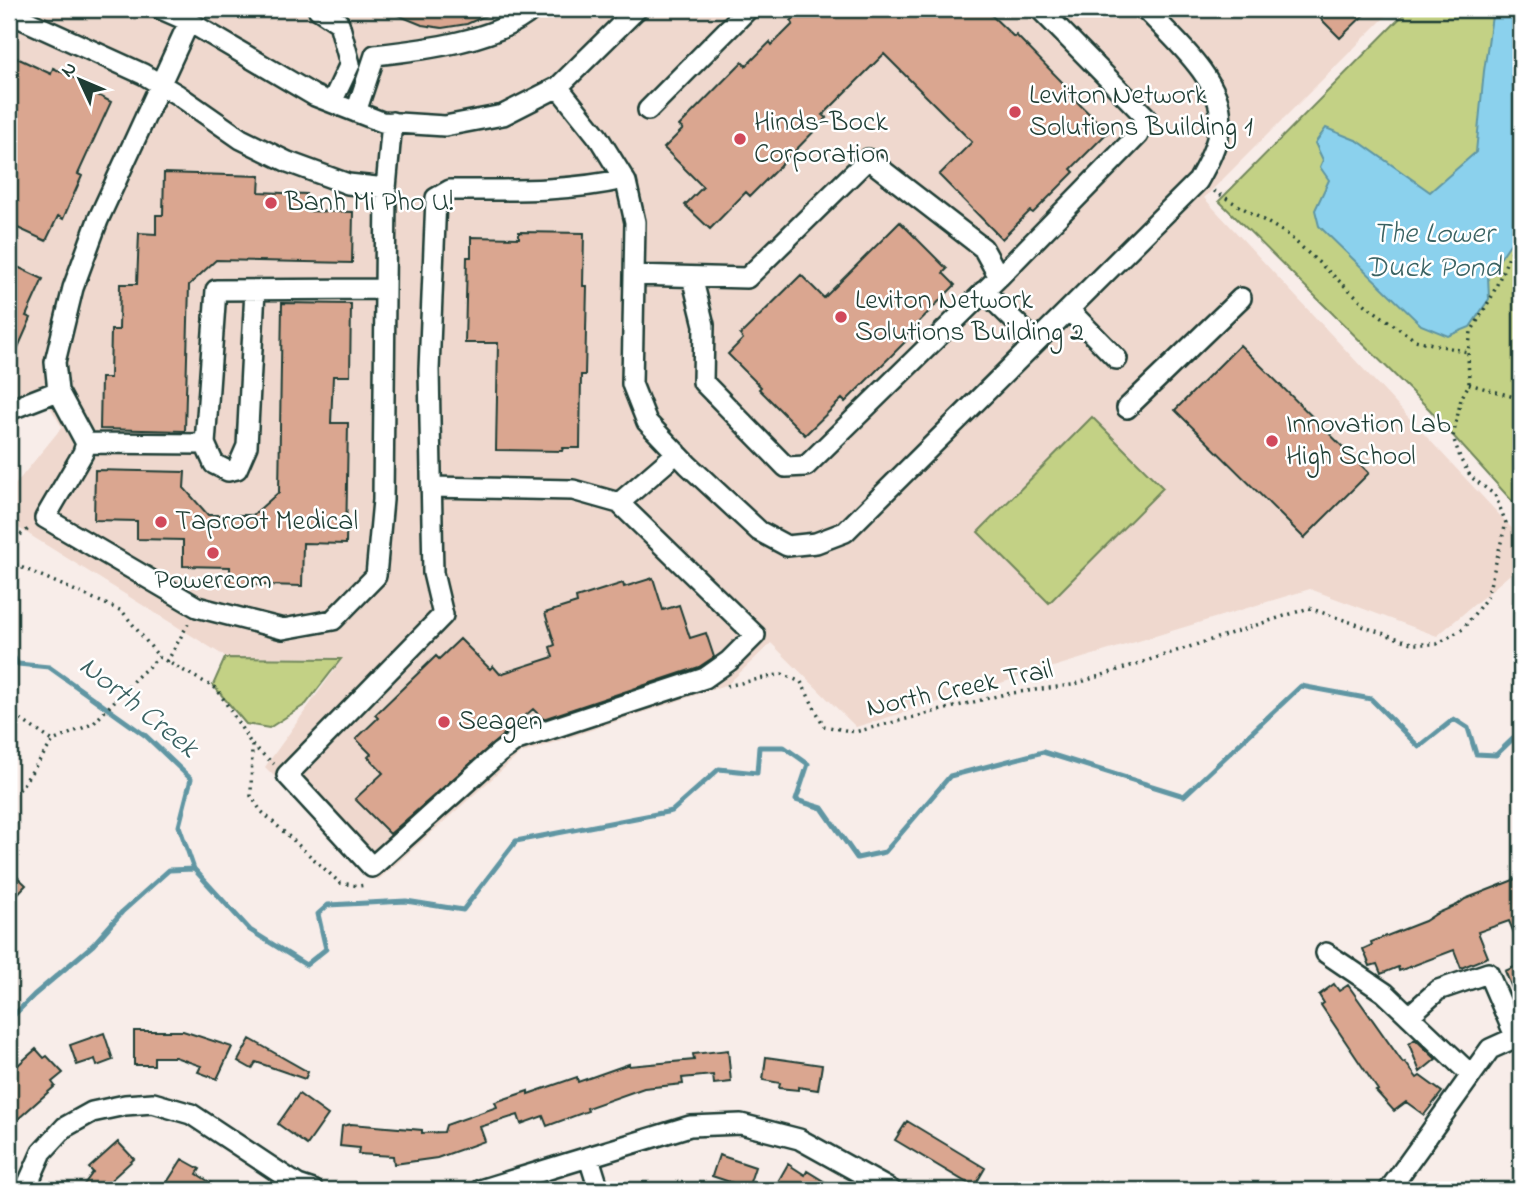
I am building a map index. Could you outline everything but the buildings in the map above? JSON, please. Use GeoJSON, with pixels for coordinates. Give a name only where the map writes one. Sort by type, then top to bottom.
{"type":"FeatureCollection","features":[{"type":"Feature","properties":{"kind":"street"},"geometry":{"type":"LineString","coordinates":[[161,9],[332,103],[382,122],[445,126],[503,115],[558,88],[637,9]]}},
{"type":"Feature","properties":{"kind":"street"},"geometry":{"type":"LineString","coordinates":[[318,9],[339,23],[350,64],[332,103]]}},
{"type":"Feature","properties":{"kind":"street"},"geometry":{"type":"LineString","coordinates":[[356,112],[375,55],[439,48],[519,22],[533,9]]}},
{"type":"Feature","properties":{"kind":"street"},"geometry":{"type":"LineString","coordinates":[[648,110],[748,9]]}},
{"type":"Feature","properties":{"kind":"street"},"geometry":{"type":"LineString","coordinates":[[692,276],[704,325],[703,382],[786,467],[806,466],[1139,135],[1144,116],[1040,9]]}},
{"type":"Feature","properties":{"kind":"street"},"geometry":{"type":"LineString","coordinates":[[558,88],[598,136],[624,179],[635,222],[632,384],[647,422],[759,531],[787,546],[816,543],[845,532],[1198,181],[1213,153],[1221,122],[1214,88],[1187,52],[1145,9]]}},
{"type":"Feature","properties":{"kind":"street"},"geometry":{"type":"LineString","coordinates":[[9,13],[143,74],[241,139],[288,162],[348,184],[386,188]]}},
{"type":"Feature","properties":{"kind":"street"},"geometry":{"type":"LineString","coordinates":[[189,22],[98,220],[73,288],[55,362],[58,391],[86,443],[83,453],[45,518],[197,607],[283,629],[333,621],[376,576],[383,500],[386,188],[392,122]]}},
{"type":"Feature","properties":{"kind":"street"},"geometry":{"type":"LineString","coordinates":[[634,275],[747,278],[869,159],[983,248],[999,276]]}},
{"type":"Feature","properties":{"kind":"street"},"geometry":{"type":"LineString","coordinates":[[431,486],[573,490],[619,503],[755,635],[729,661],[705,678],[517,740],[372,867],[287,775],[443,614],[433,573],[431,486],[429,370],[436,198],[450,190],[552,190],[624,179]]}},
{"type":"Feature","properties":{"kind":"street"},"geometry":{"type":"LineString","coordinates":[[254,290],[247,446],[236,469],[228,471],[214,464],[205,444],[216,290],[385,289]]}},
{"type":"Feature","properties":{"kind":"street"},"geometry":{"type":"LineString","coordinates":[[984,291],[1036,342]]}},
{"type":"Feature","properties":{"kind":"street"},"geometry":{"type":"LineString","coordinates":[[1127,408],[1241,298]]}},
{"type":"Feature","properties":{"kind":"street"},"geometry":{"type":"LineString","coordinates":[[1069,310],[1117,359]]}},
{"type":"Feature","properties":{"kind":"street"},"geometry":{"type":"LineString","coordinates":[[9,410],[58,391]]}},
{"type":"Feature","properties":{"kind":"street"},"geometry":{"type":"LineString","coordinates":[[86,443],[205,444]]}},
{"type":"Feature","properties":{"kind":"street"},"geometry":{"type":"LineString","coordinates":[[619,503],[677,453]]}},
{"type":"Feature","properties":{"kind":"street"},"geometry":{"type":"LineString","coordinates":[[1326,953],[1385,993],[1471,1075]]}},
{"type":"Feature","properties":{"kind":"street"},"geometry":{"type":"LineString","coordinates":[[1389,1190],[1490,1049],[1518,1036],[1488,973],[1438,990],[1409,1016]]}},
{"type":"Feature","properties":{"kind":"street"},"geometry":{"type":"LineString","coordinates":[[25,1190],[42,1152],[65,1127],[92,1112],[125,1105],[153,1103],[191,1114],[298,1185],[313,1190]]}},
{"type":"Feature","properties":{"kind":"street"},"geometry":{"type":"LineString","coordinates":[[480,1190],[690,1126],[741,1124],[799,1139],[891,1190]]}},
{"type":"Feature","properties":{"kind":"street"},"geometry":{"type":"LineString","coordinates":[[589,1158],[599,1190]]}},
{"type":"Feature","properties":{"kind":"path"},"geometry":{"type":"LineString","coordinates":[[1198,181],[1287,234],[1367,306],[1415,340],[1468,352]]}},
{"type":"Feature","properties":{"kind":"path","name":"North Creek Trail"},"geometry":{"type":"LineString","coordinates":[[718,689],[782,674],[801,682],[824,726],[855,732],[1005,695],[1072,685],[1309,608],[1414,644],[1437,644],[1463,629],[1487,597],[1506,523],[1495,495],[1471,477],[1461,460],[1453,437],[1461,399],[1469,384],[1468,352],[1471,332],[1492,296],[1510,254],[1521,242]]}},
{"type":"Feature","properties":{"kind":"path"},"geometry":{"type":"LineString","coordinates":[[1469,384],[1521,399]]}},
{"type":"Feature","properties":{"kind":"path"},"geometry":{"type":"LineString","coordinates":[[9,542],[45,518]]}},
{"type":"Feature","properties":{"kind":"path"},"geometry":{"type":"LineString","coordinates":[[9,562],[122,611],[159,657],[217,690],[252,745],[287,775]]}},
{"type":"Feature","properties":{"kind":"path"},"geometry":{"type":"LineString","coordinates":[[167,662],[197,607]]}},
{"type":"Feature","properties":{"kind":"path"},"geometry":{"type":"LineString","coordinates":[[19,790],[53,741],[94,723],[159,657]]}},
{"type":"Feature","properties":{"kind":"path"},"geometry":{"type":"LineString","coordinates":[[9,712],[53,741]]}},
{"type":"Feature","properties":{"kind":"path"},"geometry":{"type":"LineString","coordinates":[[252,745],[251,796],[261,811],[340,883],[359,886],[368,884]]}},
{"type":"Feature","properties":{"kind":"shaded area"},"geometry":{"type":"Polygon","coordinates":[[[9,9],[1393,9],[1204,198],[1521,538],[1521,565],[1437,636],[1310,589],[856,727],[771,643],[728,684],[520,754],[378,880],[265,767],[343,658],[226,657],[9,522],[9,492],[62,427],[38,387],[9,411],[9,9]]]}},
{"type":"Feature","properties":{"kind":"green space"},"geometry":{"type":"Polygon","coordinates":[[[1409,9],[1521,9],[1521,511],[1430,410],[1219,201],[1409,9]]]}},
{"type":"Feature","properties":{"kind":"green space"},"geometry":{"type":"Polygon","coordinates":[[[1092,417],[1163,488],[1049,603],[978,532],[1092,417]]]}},
{"type":"Feature","properties":{"kind":"green space"},"geometry":{"type":"Polygon","coordinates":[[[225,658],[341,659],[306,704],[269,728],[246,724],[213,685],[225,658]]]}},
{"type":"Feature","properties":{"kind":"water","name":"The Lower Duck Pond"},"geometry":{"type":"Polygon","coordinates":[[[1493,9],[1521,9],[1521,228],[1488,276],[1489,299],[1470,327],[1448,336],[1421,325],[1319,226],[1315,210],[1329,180],[1320,167],[1323,160],[1315,143],[1326,128],[1358,141],[1430,192],[1476,152],[1493,9]]]}},
{"type":"Feature","properties":{"kind":"waterway","name":"North Creek"},"geometry":{"type":"LineString","coordinates":[[9,650],[18,664],[49,667],[146,736],[191,779],[179,826],[194,869],[250,930],[306,965],[326,949],[318,914],[328,905],[406,901],[463,910],[516,841],[672,811],[719,769],[757,773],[759,747],[784,747],[808,764],[796,800],[822,808],[857,858],[885,852],[950,776],[1043,752],[1184,796],[1301,686],[1371,699],[1419,747],[1454,719],[1468,728],[1476,754],[1496,755],[1521,731]]}},
{"type":"Feature","properties":{"kind":"waterway"},"geometry":{"type":"LineString","coordinates":[[9,1020],[93,945],[122,912],[169,870],[194,869]]}},
{"type":"Feature","properties":{"kind":"place","name":"Leviton Network Solutions Building 1"},"geometry":{"type":"Point","coordinates":[1015,112]}},
{"type":"Feature","properties":{"kind":"place","name":"Hinds-Bock Corporation"},"geometry":{"type":"Point","coordinates":[740,139]}},
{"type":"Feature","properties":{"kind":"place","name":"Banh Mi Pho U!"},"geometry":{"type":"Point","coordinates":[271,203]}},
{"type":"Feature","properties":{"kind":"place","name":"Leviton Network Solutions Building 2"},"geometry":{"type":"Point","coordinates":[841,317]}},
{"type":"Feature","properties":{"kind":"place","name":"Innovation Lab High School"},"geometry":{"type":"Point","coordinates":[1272,441]}},
{"type":"Feature","properties":{"kind":"place","name":"Taproot Medical"},"geometry":{"type":"Point","coordinates":[161,522]}},
{"type":"Feature","properties":{"kind":"place","name":"Powercom"},"geometry":{"type":"Point","coordinates":[213,553]}},
{"type":"Feature","properties":{"kind":"place","name":"Seagen"},"geometry":{"type":"Point","coordinates":[444,722]}}]}
